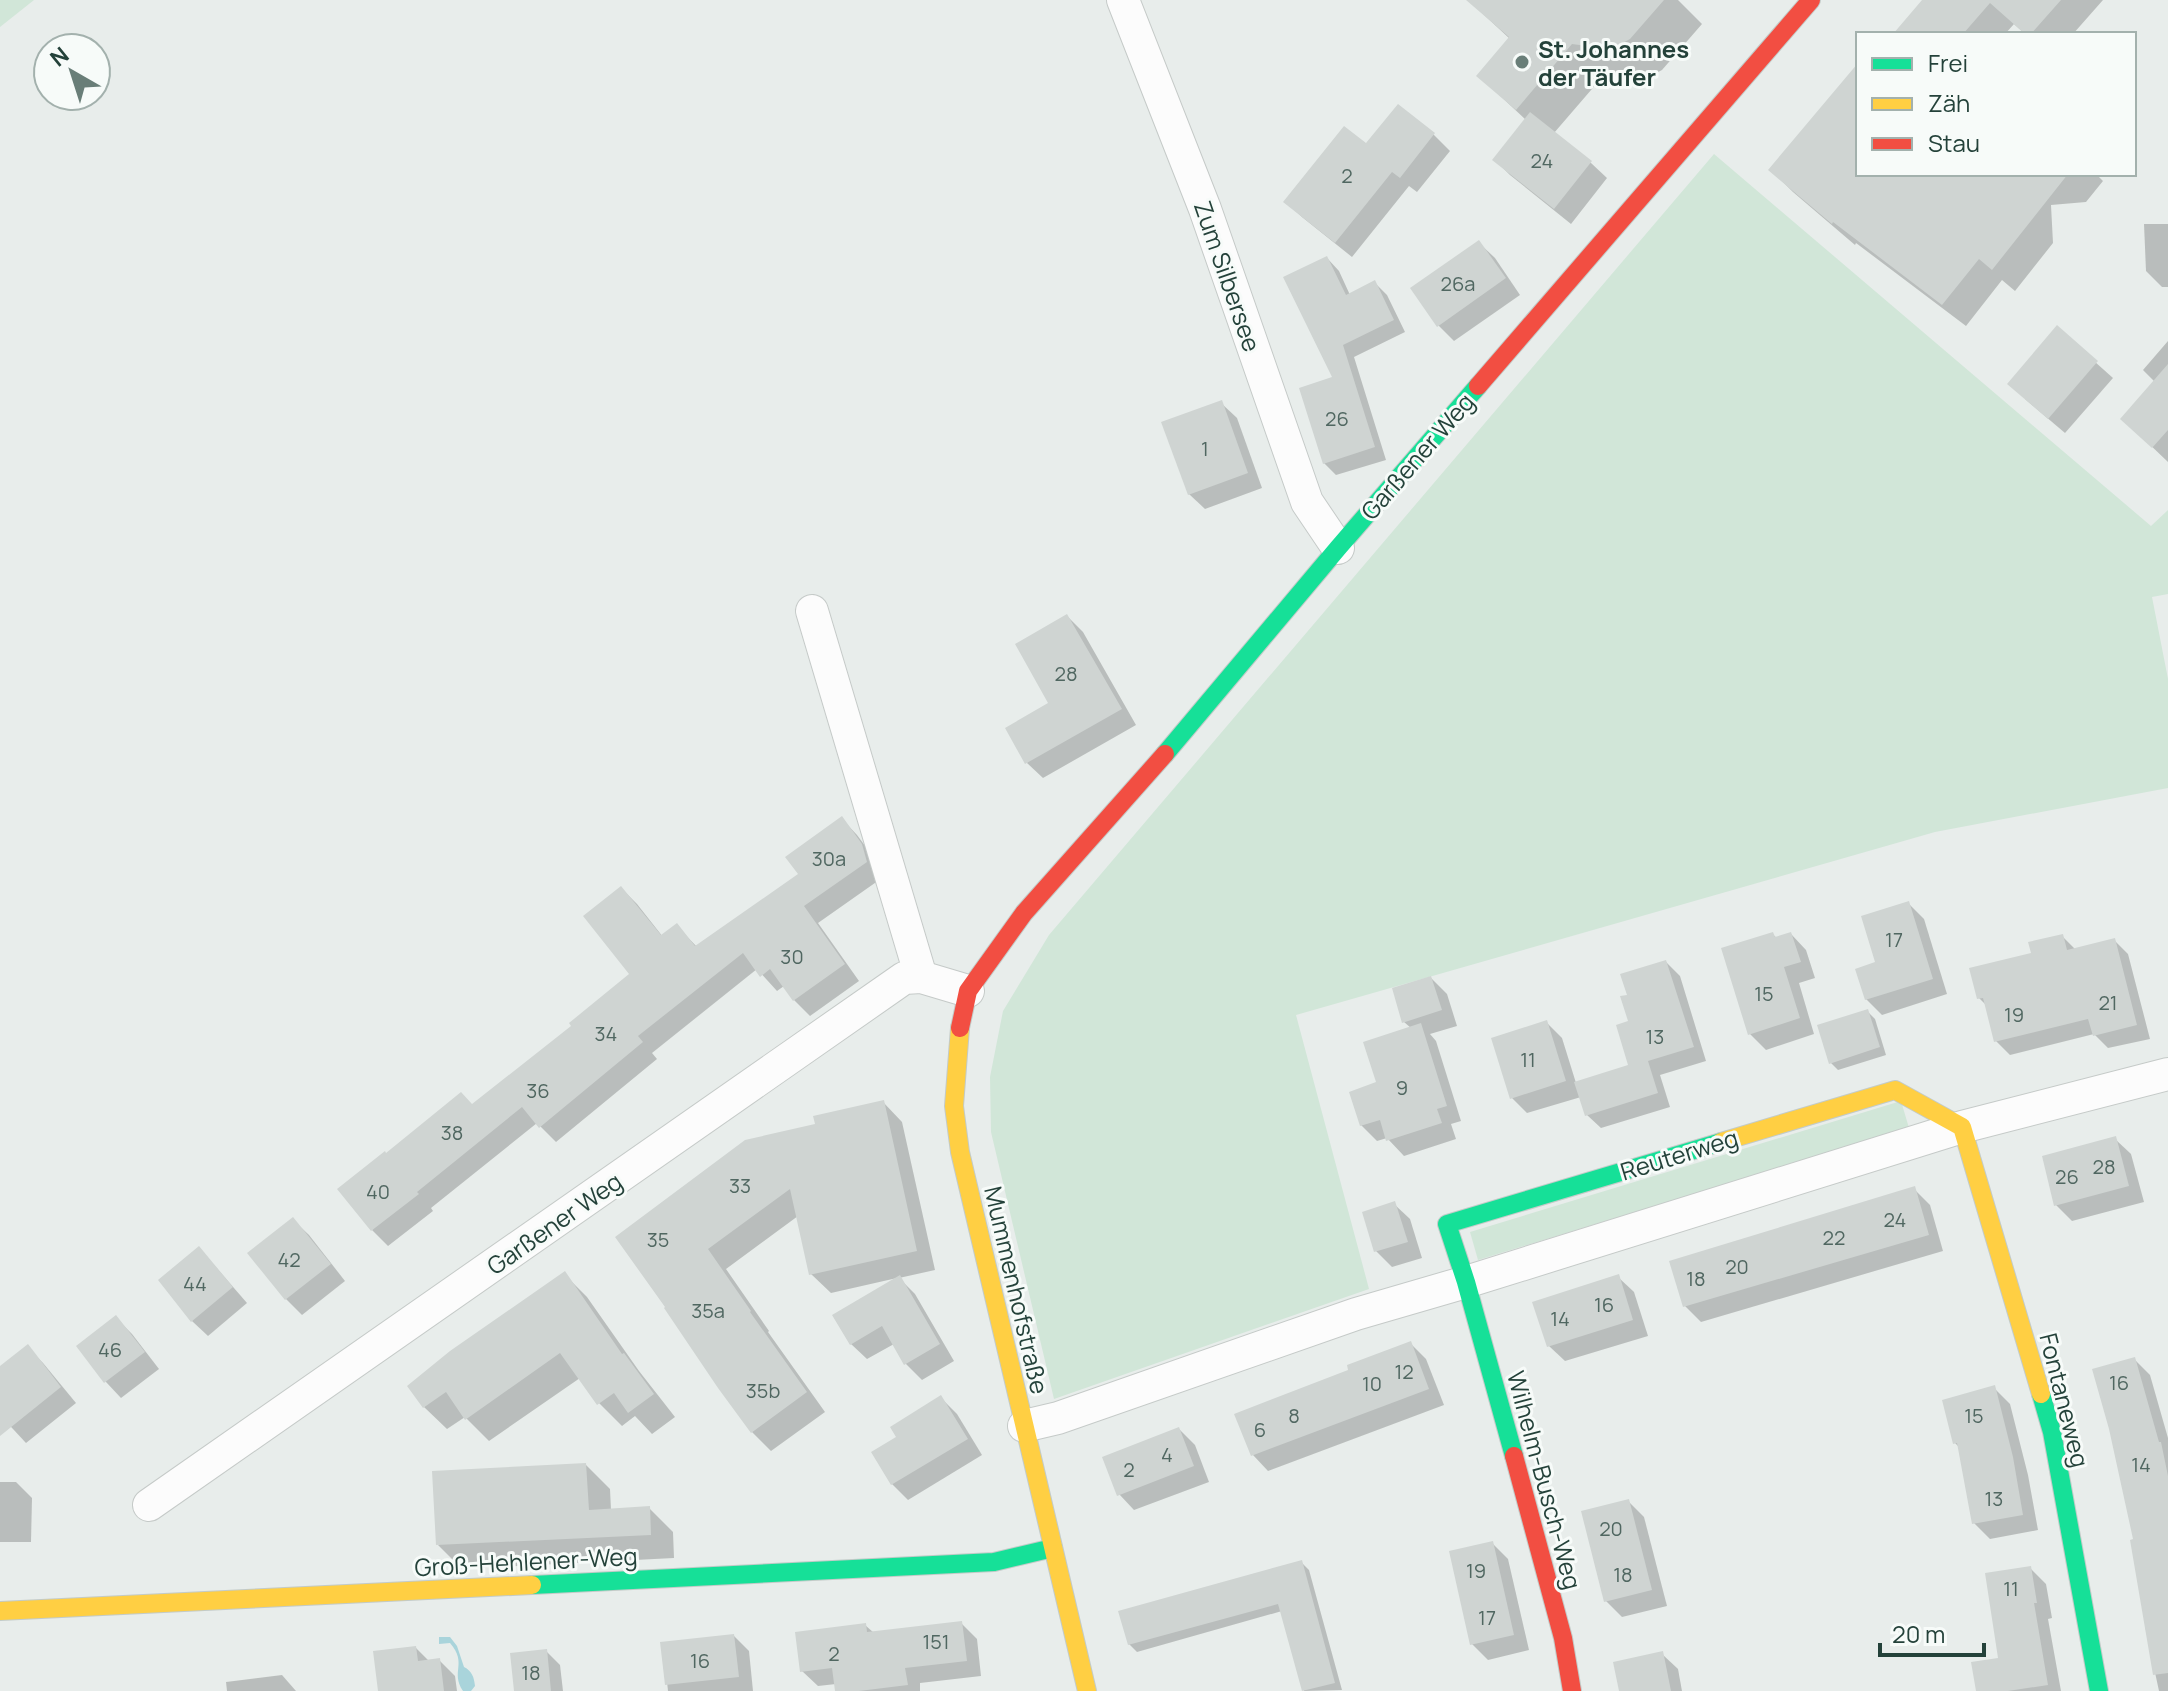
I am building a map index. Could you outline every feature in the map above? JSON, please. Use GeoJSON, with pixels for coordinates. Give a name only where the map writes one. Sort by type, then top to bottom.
{"type":"FeatureCollection","features":[{"type":"Feature","properties":{"kind":"street","name":"Zum Silbersee"},"geometry":{"type":"LineString","coordinates":[[1123,0],[1200,197],[1307,502],[1338,548]]}},
{"type":"Feature","properties":{"kind":"street","name":"Garßener Weg"},"geometry":{"type":"LineString","coordinates":[[1024,913],[1171,747],[1338,548],[1811,0]]}},
{"type":"Feature","properties":{"kind":"street"},"geometry":{"type":"LineString","coordinates":[[812,611],[921,977],[968,991]]}},
{"type":"Feature","properties":{"kind":"street","name":"Mummenhofstraße"},"geometry":{"type":"LineString","coordinates":[[1024,913],[968,991],[958,1038],[954,1106],[960,1152],[1087,1691]]}},
{"type":"Feature","properties":{"kind":"street","name":"Garßener Weg"},"geometry":{"type":"LineString","coordinates":[[149,1505],[904,978],[921,977]]}},
{"type":"Feature","properties":{"kind":"street"},"geometry":{"type":"LineString","coordinates":[[1024,1426],[1058,1418],[1356,1314],[1962,1127],[2168,1074]]}},
{"type":"Feature","properties":{"kind":"street","name":"Reuterweg"},"geometry":{"type":"LineString","coordinates":[[1466,1282],[1447,1224],[1895,1090],[1962,1127]]}},
{"type":"Feature","properties":{"kind":"street","name":"Fontaneweg"},"geometry":{"type":"LineString","coordinates":[[1962,1127],[2052,1432],[2099,1691]]}},
{"type":"Feature","properties":{"kind":"street","name":"Wilhelm-Busch-Weg"},"geometry":{"type":"LineString","coordinates":[[1466,1282],[1563,1638],[1572,1691]]}},
{"type":"Feature","properties":{"kind":"street","name":"Groß-Hehlener-Weg"},"geometry":{"type":"LineString","coordinates":[[0,1611],[994,1562],[1053,1548]]}},
{"type":"Feature","properties":{"kind":"green space"},"geometry":{"type":"Polygon","coordinates":[[[0,0],[34,0],[0,27],[0,0]]]}},
{"type":"Feature","properties":{"kind":"green space"},"geometry":{"type":"Polygon","coordinates":[[[1714,154],[2151,526],[2168,510],[2168,594],[2152,597],[2168,679],[2168,788],[1935,832],[1296,1015],[1369,1289],[1054,1399],[991,1132],[990,1077],[1003,1011],[1049,935],[1714,154]]]}},
{"type":"Feature","properties":{"kind":"green space"},"geometry":{"type":"Polygon","coordinates":[[[1901,1101],[1909,1128],[1478,1260],[1470,1232],[1901,1101]]]}},
{"type":"Feature","properties":{"kind":"water"},"geometry":{"type":"Polygon","coordinates":[[[439,1637],[450,1637],[457,1646],[464,1667],[473,1677],[475,1686],[471,1691],[463,1691],[459,1684],[459,1662],[455,1650],[450,1643],[439,1644],[439,1637]]]}},
{"type":"Feature","properties":{"kind":"building","name":"St. Johannes der Täufer"},"geometry":{"type":"Polygon","coordinates":[[[1466,0],[1664,0],[1630,39],[1617,46],[1602,48],[1572,44],[1516,110],[1476,76],[1509,37],[1466,0]]]}},
{"type":"Feature","properties":{"kind":"building"},"geometry":{"type":"Polygon","coordinates":[[[1922,0],[2061,0],[2033,32],[2023,32],[1990,3],[1965,32],[1895,32],[1922,0]]]}},
{"type":"Feature","properties":{"kind":"building"},"geometry":{"type":"Polygon","coordinates":[[[1856,65],[1856,176],[2066,176],[1992,270],[1979,259],[1942,305],[1832,224],[1768,170],[1856,65]]]}},
{"type":"Feature","properties":{"kind":"building"},"geometry":{"type":"Polygon","coordinates":[[[1398,104],[1435,133],[1400,178],[1392,172],[1335,243],[1283,202],[1344,126],[1366,143],[1398,104]]]}},
{"type":"Feature","properties":{"kind":"building"},"geometry":{"type":"Polygon","coordinates":[[[1530,112],[1592,161],[1554,209],[1492,160],[1530,112]]]}},
{"type":"Feature","properties":{"kind":"building"},"geometry":{"type":"Polygon","coordinates":[[[1479,240],[1506,278],[1437,327],[1410,288],[1479,240]]]}},
{"type":"Feature","properties":{"kind":"building"},"geometry":{"type":"Polygon","coordinates":[[[1327,256],[1346,295],[1375,280],[1394,320],[1343,345],[1375,447],[1323,464],[1299,388],[1332,377],[1283,277],[1327,256]]]}},
{"type":"Feature","properties":{"kind":"building"},"geometry":{"type":"Polygon","coordinates":[[[2057,325],[2098,361],[2048,419],[2007,384],[2057,325]]]}},
{"type":"Feature","properties":{"kind":"building"},"geometry":{"type":"Polygon","coordinates":[[[2168,364],[2168,430],[2152,448],[2120,419],[2168,364]]]}},
{"type":"Feature","properties":{"kind":"building"},"geometry":{"type":"Polygon","coordinates":[[[1222,400],[1248,473],[1188,495],[1161,422],[1222,400]]]}},
{"type":"Feature","properties":{"kind":"building"},"geometry":{"type":"Polygon","coordinates":[[[1067,614],[1122,709],[1025,764],[1005,728],[1048,703],[1015,644],[1067,614]]]}},
{"type":"Feature","properties":{"kind":"building"},"geometry":{"type":"Polygon","coordinates":[[[842,816],[862,844],[867,862],[804,906],[845,964],[793,1001],[770,969],[760,977],[743,953],[638,1036],[643,1042],[539,1128],[522,1107],[371,1231],[337,1189],[461,1092],[472,1104],[571,1026],[569,1023],[629,974],[583,916],[621,886],[661,935],[677,923],[695,946],[798,874],[785,857],[842,816]]]}},
{"type":"Feature","properties":{"kind":"building"},"geometry":{"type":"Polygon","coordinates":[[[1909,901],[1933,979],[1865,1000],[1855,969],[1875,962],[1861,916],[1909,901]]]}},
{"type":"Feature","properties":{"kind":"building"},"geometry":{"type":"Polygon","coordinates":[[[1773,932],[1775,937],[1791,932],[1801,962],[1784,967],[1800,1018],[1748,1035],[1721,948],[1773,932]]]}},
{"type":"Feature","properties":{"kind":"building"},"geometry":{"type":"Polygon","coordinates":[[[2063,934],[2067,950],[2115,938],[2137,1025],[2093,1036],[2088,1019],[1994,1042],[1983,998],[1977,999],[1969,968],[2031,953],[2028,942],[2063,934]]]}},
{"type":"Feature","properties":{"kind":"building"},"geometry":{"type":"Polygon","coordinates":[[[1666,960],[1694,1047],[1648,1061],[1658,1093],[1585,1116],[1574,1082],[1628,1065],[1616,1025],[1628,1021],[1620,996],[1627,995],[1620,974],[1666,960]]]}},
{"type":"Feature","properties":{"kind":"building"},"geometry":{"type":"Polygon","coordinates":[[[1431,976],[1442,1010],[1402,1023],[1392,988],[1431,976]]]}},
{"type":"Feature","properties":{"kind":"building"},"geometry":{"type":"Polygon","coordinates":[[[1868,1009],[1880,1047],[1829,1064],[1817,1025],[1868,1009]]]}},
{"type":"Feature","properties":{"kind":"building"},"geometry":{"type":"Polygon","coordinates":[[[1547,1020],[1566,1081],[1510,1099],[1491,1038],[1547,1020]]]}},
{"type":"Feature","properties":{"kind":"building"},"geometry":{"type":"Polygon","coordinates":[[[1421,1023],[1447,1106],[1437,1109],[1442,1123],[1386,1141],[1380,1120],[1360,1126],[1349,1092],[1376,1082],[1363,1042],[1421,1023]]]}},
{"type":"Feature","properties":{"kind":"building"},"geometry":{"type":"Polygon","coordinates":[[[884,1100],[917,1251],[809,1275],[790,1189],[708,1249],[807,1392],[751,1433],[615,1237],[745,1140],[815,1124],[813,1116],[884,1100]]]}},
{"type":"Feature","properties":{"kind":"building"},"geometry":{"type":"Polygon","coordinates":[[[2116,1136],[2129,1186],[2054,1206],[2042,1156],[2116,1136]]]}},
{"type":"Feature","properties":{"kind":"building"},"geometry":{"type":"Polygon","coordinates":[[[1915,1186],[1929,1235],[1683,1307],[1669,1261],[1915,1186]]]}},
{"type":"Feature","properties":{"kind":"building"},"geometry":{"type":"Polygon","coordinates":[[[1395,1201],[1408,1242],[1374,1252],[1362,1212],[1395,1201]]]}},
{"type":"Feature","properties":{"kind":"building"},"geometry":{"type":"Polygon","coordinates":[[[293,1217],[331,1264],[285,1300],[247,1253],[293,1217]]]}},
{"type":"Feature","properties":{"kind":"building"},"geometry":{"type":"Polygon","coordinates":[[[199,1246],[233,1287],[191,1322],[158,1280],[199,1246]]]}},
{"type":"Feature","properties":{"kind":"building"},"geometry":{"type":"Polygon","coordinates":[[[565,1271],[622,1354],[654,1394],[628,1413],[614,1393],[597,1405],[560,1353],[465,1420],[446,1392],[423,1408],[407,1386],[450,1351],[565,1271]]]}},
{"type":"Feature","properties":{"kind":"building"},"geometry":{"type":"Polygon","coordinates":[[[1619,1274],[1633,1320],[1547,1347],[1532,1302],[1619,1274]]]}},
{"type":"Feature","properties":{"kind":"building"},"geometry":{"type":"Polygon","coordinates":[[[900,1275],[940,1344],[904,1365],[882,1326],[850,1345],[832,1315],[900,1275]]]}},
{"type":"Feature","properties":{"kind":"building"},"geometry":{"type":"Polygon","coordinates":[[[116,1315],[145,1352],[104,1383],[76,1346],[116,1315]]]}},
{"type":"Feature","properties":{"kind":"building"},"geometry":{"type":"Polygon","coordinates":[[[1411,1341],[1429,1389],[1251,1456],[1234,1414],[1348,1370],[1347,1365],[1411,1341]]]}},
{"type":"Feature","properties":{"kind":"building"},"geometry":{"type":"Polygon","coordinates":[[[28,1344],[61,1387],[0,1436],[0,1366],[28,1344]]]}},
{"type":"Feature","properties":{"kind":"building"},"geometry":{"type":"Polygon","coordinates":[[[2135,1357],[2168,1476],[2168,1673],[2153,1675],[2130,1540],[2133,1539],[2109,1429],[2092,1369],[2135,1357]]]}},
{"type":"Feature","properties":{"kind":"building"},"geometry":{"type":"Polygon","coordinates":[[[1995,1385],[2013,1457],[2023,1515],[1972,1524],[1957,1443],[1953,1444],[1942,1400],[1995,1385]]]}},
{"type":"Feature","properties":{"kind":"building"},"geometry":{"type":"Polygon","coordinates":[[[941,1395],[968,1439],[891,1485],[871,1452],[896,1437],[890,1427],[941,1395]]]}},
{"type":"Feature","properties":{"kind":"building"},"geometry":{"type":"Polygon","coordinates":[[[1179,1427],[1194,1466],[1117,1496],[1102,1457],[1179,1427]]]}},
{"type":"Feature","properties":{"kind":"building"},"geometry":{"type":"Polygon","coordinates":[[[586,1463],[589,1510],[650,1506],[651,1535],[436,1545],[432,1471],[586,1463]]]}},
{"type":"Feature","properties":{"kind":"building"},"geometry":{"type":"Polygon","coordinates":[[[1629,1499],[1652,1590],[1604,1602],[1581,1511],[1629,1499]]]}},
{"type":"Feature","properties":{"kind":"building"},"geometry":{"type":"Polygon","coordinates":[[[1493,1541],[1514,1635],[1470,1645],[1449,1551],[1493,1541]]]}},
{"type":"Feature","properties":{"kind":"building"},"geometry":{"type":"Polygon","coordinates":[[[1302,1560],[1335,1683],[1302,1691],[1278,1604],[1128,1645],[1118,1611],[1302,1560]]]}},
{"type":"Feature","properties":{"kind":"building"},"geometry":{"type":"Polygon","coordinates":[[[2031,1566],[2048,1685],[2008,1691],[1976,1691],[1971,1662],[1998,1658],[1985,1573],[2031,1566]]]}},
{"type":"Feature","properties":{"kind":"building"},"geometry":{"type":"Polygon","coordinates":[[[962,1621],[967,1661],[905,1668],[908,1685],[835,1691],[832,1668],[800,1672],[795,1632],[866,1623],[867,1632],[962,1621]]]}},
{"type":"Feature","properties":{"kind":"building"},"geometry":{"type":"Polygon","coordinates":[[[734,1634],[739,1677],[665,1685],[660,1642],[734,1634]]]}},
{"type":"Feature","properties":{"kind":"building"},"geometry":{"type":"Polygon","coordinates":[[[416,1646],[418,1661],[440,1658],[444,1691],[378,1691],[373,1651],[416,1646]]]}},
{"type":"Feature","properties":{"kind":"building"},"geometry":{"type":"Polygon","coordinates":[[[547,1649],[551,1691],[514,1691],[510,1653],[547,1649]]]}},
{"type":"Feature","properties":{"kind":"building"},"geometry":{"type":"Polygon","coordinates":[[[1663,1651],[1671,1691],[1619,1691],[1613,1662],[1663,1651]]]}},
{"type":"Feature","properties":{"kind":"traffic: fast"},"geometry":{"type":"LineString","coordinates":[[1165,754],[1478,386]]}},
{"type":"Feature","properties":{"kind":"traffic: fast"},"geometry":{"type":"LineString","coordinates":[[1514,1456],[1447,1224],[1721,1142]]}},
{"type":"Feature","properties":{"kind":"traffic: fast"},"geometry":{"type":"LineString","coordinates":[[2041,1394],[2052,1432],[2099,1691]]}},
{"type":"Feature","properties":{"kind":"traffic: fast"},"geometry":{"type":"LineString","coordinates":[[532,1585],[994,1562],[1053,1548]]}},
{"type":"Feature","properties":{"kind":"traffic: slow"},"geometry":{"type":"LineString","coordinates":[[960,1028],[954,1106],[960,1152],[1087,1691]]}},
{"type":"Feature","properties":{"kind":"traffic: slow"},"geometry":{"type":"LineString","coordinates":[[1721,1142],[1895,1090],[1962,1127],[2041,1394]]}},
{"type":"Feature","properties":{"kind":"traffic: slow"},"geometry":{"type":"LineString","coordinates":[[0,1611],[532,1585]]}},
{"type":"Feature","properties":{"kind":"traffic: jam"},"geometry":{"type":"LineString","coordinates":[[1478,386],[1811,0]]}},
{"type":"Feature","properties":{"kind":"traffic: jam"},"geometry":{"type":"LineString","coordinates":[[960,1028],[968,991],[1024,913],[1165,754]]}},
{"type":"Feature","properties":{"kind":"traffic: jam"},"geometry":{"type":"LineString","coordinates":[[1514,1456],[1563,1638],[1572,1691]]}},
{"type":"Feature","properties":{"kind":"place","name":"St. Johannes der Täufer"},"geometry":{"type":"Point","coordinates":[1522,62]}}]}
